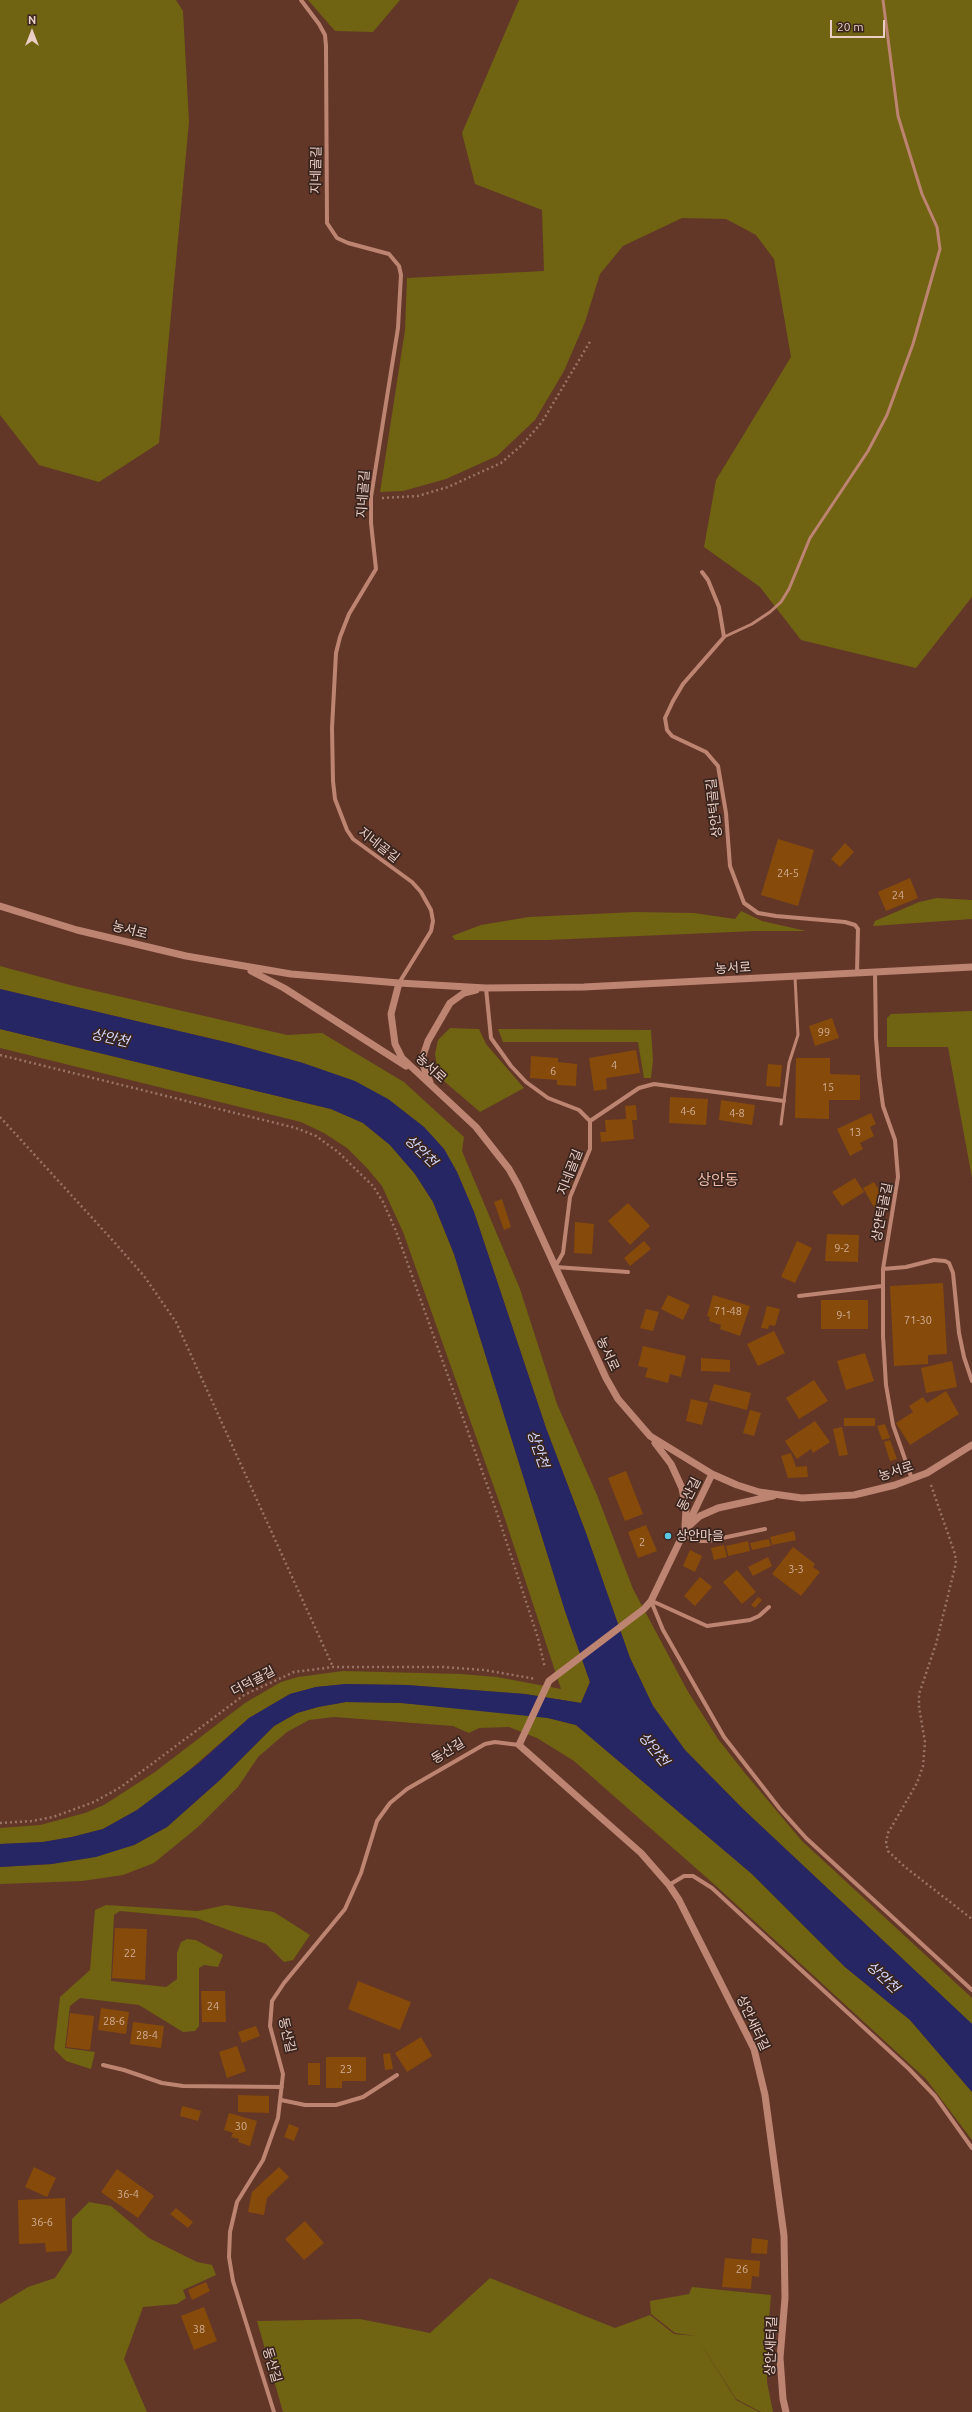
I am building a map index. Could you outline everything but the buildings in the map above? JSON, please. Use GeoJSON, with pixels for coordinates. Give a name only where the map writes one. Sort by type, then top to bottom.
{"type":"FeatureCollection","features":[{"type":"Feature","properties":{"kind":"street","name":"지네골길"},"geometry":{"type":"LineString","coordinates":[[301,0],[313,14],[325,35],[327,224],[337,238],[389,254],[399,266],[400,303],[398,328],[372,497],[371,523],[377,561],[376,570],[348,614],[337,648],[332,728],[333,781],[338,810],[347,830],[354,839],[412,882],[421,892],[431,910],[433,921],[432,930],[399,984]]}},
{"type":"Feature","properties":{"kind":"street"},"geometry":{"type":"LineString","coordinates":[[702,572],[714,594],[723,626],[724,637]]}},
{"type":"Feature","properties":{"kind":"street","name":"상안턱골길"},"geometry":{"type":"LineString","coordinates":[[724,637],[683,684],[665,718],[667,730],[672,736],[706,752],[718,766],[726,813],[730,866],[744,903],[758,913],[845,922],[855,925],[858,929],[857,973]]}},
{"type":"Feature","properties":{"kind":"street","name":"농서로"},"geometry":{"type":"LineString","coordinates":[[0,906],[77,930],[186,956],[236,966],[292,974],[399,984],[486,988],[584,987],[972,967]]}},
{"type":"Feature","properties":{"kind":"street"},"geometry":{"type":"LineString","coordinates":[[236,966],[268,978],[418,1074]]}},
{"type":"Feature","properties":{"kind":"street","name":"상안턱골길"},"geometry":{"type":"LineString","coordinates":[[875,972],[876,1038],[879,1076],[883,1106],[895,1140],[898,1177],[883,1269],[883,1336],[888,1403],[893,1425],[912,1479]]}},
{"type":"Feature","properties":{"kind":"street","name":"농서로"},"geometry":{"type":"LineString","coordinates":[[399,984],[391,1014],[395,1044],[402,1058],[476,1127],[508,1169],[606,1378],[618,1399],[650,1436],[712,1474],[759,1492],[802,1498],[854,1495],[895,1486],[927,1473],[972,1446]]}},
{"type":"Feature","properties":{"kind":"street"},"geometry":{"type":"LineString","coordinates":[[436,1090],[426,1074],[423,1065],[423,1056],[428,1041],[443,1012],[453,1000],[464,993],[486,988],[492,1038],[511,1066],[526,1082],[548,1098],[579,1110],[590,1121],[639,1088],[654,1084],[784,1101]]}},
{"type":"Feature","properties":{"kind":"street","name":"지네골길"},"geometry":{"type":"LineString","coordinates":[[555,1267],[563,1253],[570,1197],[590,1149],[590,1121]]}},
{"type":"Feature","properties":{"kind":"street"},"geometry":{"type":"LineString","coordinates":[[883,1269],[906,1267],[934,1260],[945,1261],[948,1264],[953,1273],[959,1333],[964,1357],[972,1381]]}},
{"type":"Feature","properties":{"kind":"street"},"geometry":{"type":"LineString","coordinates":[[555,1267],[628,1272]]}},
{"type":"Feature","properties":{"kind":"street"},"geometry":{"type":"LineString","coordinates":[[799,1296],[882,1286]]}},
{"type":"Feature","properties":{"kind":"street"},"geometry":{"type":"LineString","coordinates":[[650,1436],[671,1464],[682,1488],[686,1509],[683,1532]]}},
{"type":"Feature","properties":{"kind":"street","name":"동산길"},"geometry":{"type":"LineString","coordinates":[[548,1684],[555,1677],[644,1609],[651,1601],[712,1474]]}},
{"type":"Feature","properties":{"kind":"street"},"geometry":{"type":"LineString","coordinates":[[683,1532],[700,1516],[718,1508],[780,1496]]}},
{"type":"Feature","properties":{"kind":"street"},"geometry":{"type":"LineString","coordinates":[[683,1532],[698,1541],[708,1541],[765,1529]]}},
{"type":"Feature","properties":{"kind":"street"},"geometry":{"type":"LineString","coordinates":[[651,1601],[706,1626],[750,1620],[759,1616],[769,1607]]}},
{"type":"Feature","properties":{"kind":"street"},"geometry":{"type":"LineString","coordinates":[[651,1601],[663,1630],[724,1737],[780,1809],[806,1838],[972,1990]]}},
{"type":"Feature","properties":{"kind":"street"},"geometry":{"type":"LineString","coordinates":[[519,1745],[548,1684]]}},
{"type":"Feature","properties":{"kind":"street","name":"동산길"},"geometry":{"type":"LineString","coordinates":[[274,2412],[230,2270],[229,2246],[237,2202],[268,2149],[275,2129],[281,2100],[281,2063],[270,2026],[272,2001],[284,1983],[345,1909],[361,1873],[372,1832],[381,1813],[407,1789],[476,1748],[495,1742],[519,1745]]}},
{"type":"Feature","properties":{"kind":"street","name":"상안새터길"},"geometry":{"type":"LineString","coordinates":[[519,1745],[641,1853],[669,1885],[679,1900],[751,2042],[762,2077],[784,2236],[785,2292],[780,2358],[783,2399],[786,2412]]}},
{"type":"Feature","properties":{"kind":"street"},"geometry":{"type":"LineString","coordinates":[[669,1885],[684,1876],[693,1876],[712,1888],[909,2068],[935,2096],[972,2148]]}},
{"type":"Feature","properties":{"kind":"street"},"geometry":{"type":"LineString","coordinates":[[103,2065],[124,2070],[162,2083],[183,2086],[282,2087]]}},
{"type":"Feature","properties":{"kind":"street"},"geometry":{"type":"LineString","coordinates":[[281,2100],[305,2105],[336,2105],[363,2097],[397,2075]]}},
{"type":"Feature","properties":{"kind":"lane"},"geometry":{"type":"LineString","coordinates":[[724,637],[752,624],[770,612],[781,602],[789,589],[810,538],[868,451],[887,415],[910,351],[940,249],[937,226],[922,194],[898,116],[883,0]]}},
{"type":"Feature","properties":{"kind":"lane"},"geometry":{"type":"LineString","coordinates":[[781,1124],[788,1063],[798,1036],[795,976]]}},
{"type":"Feature","properties":{"kind":"path"},"geometry":{"type":"LineString","coordinates":[[372,497],[418,496],[448,487],[501,463],[522,445],[542,422],[591,340]]}},
{"type":"Feature","properties":{"kind":"path"},"geometry":{"type":"LineString","coordinates":[[0,1055],[296,1128],[316,1136],[338,1152],[373,1186],[383,1202],[396,1231],[510,1549],[538,1638],[548,1684]]}},
{"type":"Feature","properties":{"kind":"path"},"geometry":{"type":"LineString","coordinates":[[0,1117],[106,1232],[144,1276],[176,1322],[333,1667]]}},
{"type":"Feature","properties":{"kind":"path"},"geometry":{"type":"LineString","coordinates":[[927,1473],[954,1548],[956,1563],[936,1644],[919,1694],[919,1706],[925,1742],[923,1766],[917,1783],[888,1833],[886,1843],[888,1851],[905,1867],[972,1919]]}},
{"type":"Feature","properties":{"kind":"path","name":"더덕골길"},"geometry":{"type":"LineString","coordinates":[[0,1823],[32,1821],[53,1817],[76,1811],[94,1802],[121,1787],[244,1695],[294,1672],[333,1667],[443,1667],[484,1670],[548,1684]]}},
{"type":"Feature","properties":{"kind":"shaded area"},"geometry":{"type":"Polygon","coordinates":[[[0,0],[176,0],[183,11],[189,122],[159,443],[99,482],[39,465],[0,415],[0,0]]]}},
{"type":"Feature","properties":{"kind":"shaded area"},"geometry":{"type":"Polygon","coordinates":[[[308,0],[400,0],[373,32],[335,31],[308,0]]]}},
{"type":"Feature","properties":{"kind":"shaded area"},"geometry":{"type":"Polygon","coordinates":[[[519,0],[972,0],[972,597],[916,668],[801,640],[760,587],[704,547],[716,480],[791,357],[774,259],[756,235],[726,219],[682,218],[623,246],[600,274],[585,322],[564,371],[535,420],[497,456],[446,479],[403,491],[380,492],[405,330],[407,278],[544,271],[542,210],[475,184],[462,133],[519,0]]]}},
{"type":"Feature","properties":{"kind":"shaded area"},"geometry":{"type":"Polygon","coordinates":[[[937,898],[972,900],[972,919],[873,926],[875,921],[919,902],[937,898]]]}},
{"type":"Feature","properties":{"kind":"shaded area"},"geometry":{"type":"Polygon","coordinates":[[[741,911],[762,921],[806,931],[756,931],[547,940],[455,940],[452,936],[481,925],[529,917],[635,912],[694,913],[735,919],[741,911]]]}},
{"type":"Feature","properties":{"kind":"shaded area"},"geometry":{"type":"Polygon","coordinates":[[[0,966],[74,986],[287,1035],[322,1033],[404,1082],[464,1137],[462,1151],[520,1289],[557,1404],[597,1495],[633,1589],[687,1690],[718,1739],[802,1841],[972,1998],[972,2024],[743,1809],[685,1750],[653,1706],[630,1658],[586,1533],[546,1428],[474,1212],[457,1172],[444,1149],[424,1127],[388,1099],[303,1063],[234,1044],[0,989],[0,966]]]}},
{"type":"Feature","properties":{"kind":"shaded area"},"geometry":{"type":"Polygon","coordinates":[[[972,1011],[972,1178],[948,1047],[887,1047],[887,1018],[891,1014],[972,1011]]]}},
{"type":"Feature","properties":{"kind":"shaded area"},"geometry":{"type":"Polygon","coordinates":[[[450,1028],[479,1029],[486,1044],[524,1088],[480,1112],[445,1082],[437,1067],[435,1054],[438,1040],[450,1028]]]}},
{"type":"Feature","properties":{"kind":"shaded area"},"geometry":{"type":"Polygon","coordinates":[[[0,1029],[331,1109],[363,1123],[390,1145],[415,1174],[433,1202],[454,1254],[565,1611],[590,1682],[581,1703],[525,1694],[407,1685],[346,1684],[316,1687],[290,1694],[249,1718],[171,1786],[137,1810],[103,1829],[72,1837],[43,1842],[0,1844],[0,1828],[40,1825],[85,1813],[104,1805],[155,1772],[245,1703],[281,1682],[298,1677],[343,1671],[461,1674],[497,1677],[561,1689],[501,1507],[403,1232],[382,1186],[367,1168],[347,1148],[324,1133],[301,1122],[0,1048],[0,1029]]]}},
{"type":"Feature","properties":{"kind":"shaded area"},"geometry":{"type":"Polygon","coordinates":[[[498,1029],[651,1030],[653,1060],[651,1078],[644,1078],[638,1042],[503,1042],[498,1029]]]}},
{"type":"Feature","properties":{"kind":"shaded area"},"geometry":{"type":"Polygon","coordinates":[[[346,1702],[401,1703],[467,1708],[548,1718],[576,1725],[752,1874],[845,1967],[910,2020],[972,2092],[972,2140],[926,2079],[715,1885],[574,1761],[537,1738],[509,1727],[479,1728],[469,1733],[453,1726],[334,1717],[309,1720],[287,1732],[258,1757],[238,1787],[198,1827],[154,1863],[123,1875],[82,1881],[0,1884],[0,1867],[52,1864],[134,1845],[167,1827],[221,1779],[274,1726],[297,1713],[318,1707],[346,1702]]]}},
{"type":"Feature","properties":{"kind":"shaded area"},"geometry":{"type":"Polygon","coordinates":[[[106,1905],[198,1911],[226,1905],[274,1912],[310,1935],[293,1960],[284,1962],[266,1944],[196,1918],[120,1911],[114,1915],[111,1981],[166,1987],[177,1979],[177,1953],[181,1942],[187,1939],[196,1940],[223,1955],[218,1967],[204,1965],[199,1968],[199,2026],[195,2031],[183,2032],[139,2005],[80,1998],[70,2006],[65,2048],[95,2052],[91,2069],[66,2061],[54,2049],[60,1997],[90,1970],[95,1910],[106,1905]]]}},
{"type":"Feature","properties":{"kind":"shaded area"},"geometry":{"type":"Polygon","coordinates":[[[89,2202],[111,2206],[149,2238],[197,2262],[212,2265],[216,2275],[183,2290],[186,2298],[177,2304],[143,2307],[124,2359],[147,2412],[0,2412],[0,2304],[28,2287],[55,2278],[72,2252],[72,2219],[89,2202]]]}},
{"type":"Feature","properties":{"kind":"shaded area"},"geometry":{"type":"Polygon","coordinates":[[[490,2278],[615,2328],[650,2315],[674,2334],[696,2336],[736,2400],[759,2412],[283,2412],[257,2321],[360,2319],[430,2333],[490,2278]]]}},
{"type":"Feature","properties":{"kind":"shaded area"},"geometry":{"type":"Polygon","coordinates":[[[692,2287],[771,2295],[767,2343],[767,2382],[773,2412],[761,2412],[736,2399],[696,2336],[675,2333],[651,2314],[650,2301],[689,2294],[692,2287]]]}},
{"type":"Feature","properties":{"kind":"water","name":"상안천"},"geometry":{"type":"Polygon","coordinates":[[[0,989],[234,1044],[303,1063],[355,1081],[388,1099],[424,1127],[444,1149],[457,1172],[474,1212],[546,1428],[586,1533],[630,1658],[653,1706],[685,1750],[743,1809],[972,2024],[972,2092],[910,2020],[845,1967],[752,1874],[576,1725],[548,1718],[401,1703],[346,1702],[318,1707],[297,1713],[274,1726],[221,1779],[167,1827],[134,1845],[96,1857],[52,1864],[0,1867],[0,1844],[43,1842],[72,1837],[103,1829],[137,1810],[199,1763],[249,1718],[290,1694],[316,1687],[346,1684],[407,1685],[525,1694],[581,1703],[590,1682],[565,1611],[454,1254],[433,1202],[415,1174],[390,1145],[363,1123],[331,1109],[0,1029],[0,989]]]}},
{"type":"Feature","properties":{"kind":"place","name":"상안마을"},"geometry":{"type":"Point","coordinates":[668,1536]}},
{"type":"Feature","properties":{"kind":"district","name":"상안동"},"geometry":{"type":"Point","coordinates":[718,1180]}}]}
